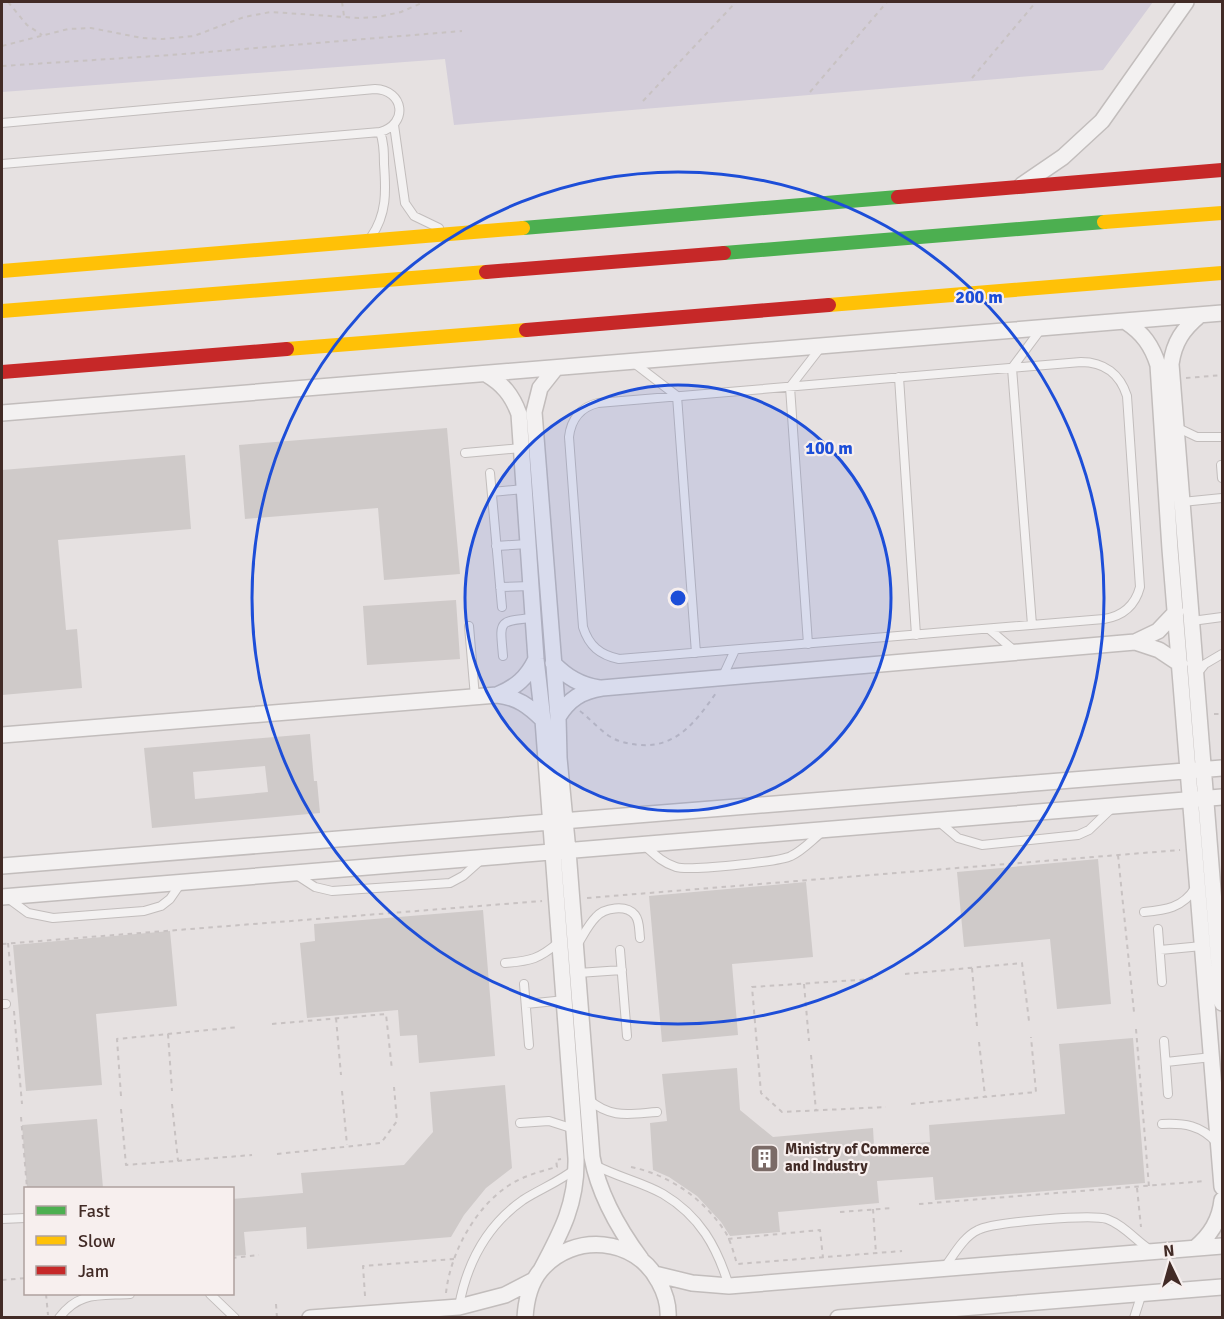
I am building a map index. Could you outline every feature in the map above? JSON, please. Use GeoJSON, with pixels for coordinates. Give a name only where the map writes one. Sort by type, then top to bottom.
{"type":"FeatureCollection","features":[{"type":"Feature","properties":{"kind":"main road"},"geometry":{"type":"LineString","coordinates":[[2,271],[1222,170]]}},
{"type":"Feature","properties":{"kind":"main road"},"geometry":{"type":"LineString","coordinates":[[2,311],[1222,213]]}},
{"type":"Feature","properties":{"kind":"main road"},"geometry":{"type":"LineString","coordinates":[[2,372],[1222,273]]}},
{"type":"Feature","properties":{"kind":"street"},"geometry":{"type":"LineString","coordinates":[[1019,187],[1063,157],[1102,121],[1186,2]]}},
{"type":"Feature","properties":{"kind":"street"},"geometry":{"type":"LineString","coordinates":[[2,413],[1222,313]]}},
{"type":"Feature","properties":{"kind":"street"},"geometry":{"type":"LineString","coordinates":[[1200,315],[1188,324],[1179,336],[1173,349],[1171,364],[1196,676],[1198,799],[1194,848],[1222,1187]]}},
{"type":"Feature","properties":{"kind":"street"},"geometry":{"type":"LineString","coordinates":[[1126,322],[1147,340],[1158,365],[1180,664],[1196,770]]}},
{"type":"Feature","properties":{"kind":"street"},"geometry":{"type":"LineString","coordinates":[[550,718],[553,663],[534,412],[540,388],[555,369]]}},
{"type":"Feature","properties":{"kind":"street"},"geometry":{"type":"LineString","coordinates":[[486,374],[497,380],[507,390],[519,414],[536,659],[559,758],[558,822],[565,899],[576,946],[594,1164],[607,1205],[617,1224],[641,1259],[655,1274],[664,1292],[668,1317]]}},
{"type":"Feature","properties":{"kind":"street"},"geometry":{"type":"LineString","coordinates":[[550,718],[585,692],[602,688],[1135,642],[1158,632],[1176,612]]}},
{"type":"Feature","properties":{"kind":"street"},"geometry":{"type":"LineString","coordinates":[[1135,642],[1159,650],[1180,664]]}},
{"type":"Feature","properties":{"kind":"street"},"geometry":{"type":"LineString","coordinates":[[497,695],[521,682],[530,672],[536,659]]}},
{"type":"Feature","properties":{"kind":"street"},"geometry":{"type":"LineString","coordinates":[[553,663],[570,678],[602,688]]}},
{"type":"Feature","properties":{"kind":"street"},"geometry":{"type":"LineString","coordinates":[[2,735],[497,695],[522,702],[550,718]]}},
{"type":"Feature","properties":{"kind":"street"},"geometry":{"type":"LineString","coordinates":[[2,866],[1222,768]]}},
{"type":"Feature","properties":{"kind":"street"},"geometry":{"type":"LineString","coordinates":[[3,896],[1222,797]]}},
{"type":"Feature","properties":{"kind":"street"},"geometry":{"type":"LineString","coordinates":[[1198,799],[1217,867],[1222,1003]]}},
{"type":"Feature","properties":{"kind":"street"},"geometry":{"type":"LineString","coordinates":[[525,1317],[526,1300],[564,1227],[575,1188],[574,1129],[560,941],[565,899]]}},
{"type":"Feature","properties":{"kind":"street"},"geometry":{"type":"LineString","coordinates":[[1195,1248],[1203,1242],[1215,1225],[1222,1200]]}},
{"type":"Feature","properties":{"kind":"street"},"geometry":{"type":"LineString","coordinates":[[310,1317],[459,1307],[505,1295],[538,1275],[555,1257],[571,1248],[589,1244],[608,1245],[625,1250],[641,1259]]}},
{"type":"Feature","properties":{"kind":"street"},"geometry":{"type":"LineString","coordinates":[[655,1274],[692,1283],[729,1286],[943,1269],[1148,1248],[1222,1246]]}},
{"type":"Feature","properties":{"kind":"street"},"geometry":{"type":"LineString","coordinates":[[838,1317],[1142,1293],[1221,1290]]}},
{"type":"Feature","properties":{"kind":"lane"},"geometry":{"type":"LineString","coordinates":[[2,123],[375,89],[392,94],[398,103],[399,114],[394,125],[380,132],[2,164]]}},
{"type":"Feature","properties":{"kind":"lane"},"geometry":{"type":"LineString","coordinates":[[394,125],[405,203],[409,210],[421,220],[451,233]]}},
{"type":"Feature","properties":{"kind":"lane"},"geometry":{"type":"LineString","coordinates":[[370,239],[380,223],[386,196],[384,146],[380,132]]}},
{"type":"Feature","properties":{"kind":"lane"},"geometry":{"type":"LineString","coordinates":[[2,260],[22,270]]}},
{"type":"Feature","properties":{"kind":"lane"},"geometry":{"type":"LineString","coordinates":[[1032,625],[1012,368],[1041,329]]}},
{"type":"Feature","properties":{"kind":"lane"},"geometry":{"type":"LineString","coordinates":[[808,644],[790,387],[821,347]]}},
{"type":"Feature","properties":{"kind":"lane"},"geometry":{"type":"LineString","coordinates":[[633,362],[677,396],[696,653]]}},
{"type":"Feature","properties":{"kind":"lane"},"geometry":{"type":"LineString","coordinates":[[1081,362],[1098,364],[1113,372],[1127,396],[1140,579],[1138,594],[1130,607],[1118,616],[619,659],[603,654],[590,643],[583,627],[569,437],[576,417],[591,405],[1012,368],[1081,362]]}},
{"type":"Feature","properties":{"kind":"lane"},"geometry":{"type":"LineString","coordinates":[[899,377],[916,635]]}},
{"type":"Feature","properties":{"kind":"lane"},"geometry":{"type":"LineString","coordinates":[[1176,427],[1197,437],[1222,437]]}},
{"type":"Feature","properties":{"kind":"lane"},"geometry":{"type":"LineString","coordinates":[[465,453],[521,448]]}},
{"type":"Feature","properties":{"kind":"lane"},"geometry":{"type":"LineString","coordinates":[[1221,465],[1222,478]]}},
{"type":"Feature","properties":{"kind":"lane"},"geometry":{"type":"LineString","coordinates":[[490,473],[502,607]]}},
{"type":"Feature","properties":{"kind":"lane"},"geometry":{"type":"LineString","coordinates":[[492,492],[524,489]]}},
{"type":"Feature","properties":{"kind":"lane"},"geometry":{"type":"LineString","coordinates":[[1182,502],[1222,498]]}},
{"type":"Feature","properties":{"kind":"lane"},"geometry":{"type":"LineString","coordinates":[[496,546],[528,544]]}},
{"type":"Feature","properties":{"kind":"lane"},"geometry":{"type":"LineString","coordinates":[[500,587],[531,586]]}},
{"type":"Feature","properties":{"kind":"lane"},"geometry":{"type":"LineString","coordinates":[[1192,621],[1222,617]]}},
{"type":"Feature","properties":{"kind":"lane"},"geometry":{"type":"LineString","coordinates":[[503,656],[501,630],[503,624],[508,620],[533,618]]}},
{"type":"Feature","properties":{"kind":"lane"},"geometry":{"type":"LineString","coordinates":[[469,626],[475,696]]}},
{"type":"Feature","properties":{"kind":"lane"},"geometry":{"type":"LineString","coordinates":[[988,629],[1017,653]]}},
{"type":"Feature","properties":{"kind":"lane"},"geometry":{"type":"LineString","coordinates":[[725,677],[735,650]]}},
{"type":"Feature","properties":{"kind":"lane"},"geometry":{"type":"LineString","coordinates":[[1196,676],[1205,664],[1222,654]]}},
{"type":"Feature","properties":{"kind":"lane"},"geometry":{"type":"LineString","coordinates":[[936,820],[958,838],[982,845],[1078,835],[1089,830],[1114,806]]}},
{"type":"Feature","properties":{"kind":"lane"},"geometry":{"type":"LineString","coordinates":[[644,845],[663,862],[679,868],[754,863],[784,860],[824,830]]}},
{"type":"Feature","properties":{"kind":"lane"},"geometry":{"type":"LineString","coordinates":[[294,873],[315,887],[332,891],[351,891],[450,883],[463,876],[483,858]]}},
{"type":"Feature","properties":{"kind":"lane"},"geometry":{"type":"LineString","coordinates":[[3,896],[28,913],[53,918],[144,911],[161,906],[170,899],[182,882]]}},
{"type":"Feature","properties":{"kind":"lane"},"geometry":{"type":"LineString","coordinates":[[1144,912],[1177,906],[1189,897],[1197,884]]}},
{"type":"Feature","properties":{"kind":"lane"},"geometry":{"type":"LineString","coordinates":[[576,946],[594,918],[609,910],[625,909],[632,912],[638,919],[640,938]]}},
{"type":"Feature","properties":{"kind":"lane"},"geometry":{"type":"LineString","coordinates":[[1158,929],[1162,982]]}},
{"type":"Feature","properties":{"kind":"lane"},"geometry":{"type":"LineString","coordinates":[[505,963],[535,959],[560,941]]}},
{"type":"Feature","properties":{"kind":"lane"},"geometry":{"type":"LineString","coordinates":[[1160,950],[1202,946]]}},
{"type":"Feature","properties":{"kind":"lane"},"geometry":{"type":"LineString","coordinates":[[620,950],[627,1036]]}},
{"type":"Feature","properties":{"kind":"lane"},"geometry":{"type":"LineString","coordinates":[[578,973],[622,970]]}},
{"type":"Feature","properties":{"kind":"lane"},"geometry":{"type":"LineString","coordinates":[[524,984],[529,1045]]}},
{"type":"Feature","properties":{"kind":"lane"},"geometry":{"type":"LineString","coordinates":[[526,1004],[565,1000]]}},
{"type":"Feature","properties":{"kind":"lane"},"geometry":{"type":"LineString","coordinates":[[1164,1041],[1168,1094]]}},
{"type":"Feature","properties":{"kind":"lane"},"geometry":{"type":"LineString","coordinates":[[1166,1062],[1212,1058]]}},
{"type":"Feature","properties":{"kind":"lane"},"geometry":{"type":"LineString","coordinates":[[588,1099],[602,1109],[619,1115],[657,1112]]}},
{"type":"Feature","properties":{"kind":"lane"},"geometry":{"type":"LineString","coordinates":[[520,1123],[549,1121],[574,1129]]}},
{"type":"Feature","properties":{"kind":"lane"},"geometry":{"type":"LineString","coordinates":[[1162,1124],[1192,1125],[1207,1133],[1219,1144]]}},
{"type":"Feature","properties":{"kind":"lane"},"geometry":{"type":"LineString","coordinates":[[594,1164],[663,1194],[686,1211],[706,1233],[716,1250],[729,1286]]}},
{"type":"Feature","properties":{"kind":"lane"},"geometry":{"type":"LineString","coordinates":[[459,1307],[470,1265],[480,1245],[493,1227],[525,1199],[556,1183],[576,1168]]}},
{"type":"Feature","properties":{"kind":"lane"},"geometry":{"type":"LineString","coordinates":[[943,1269],[970,1235],[994,1224],[1095,1216],[1114,1222],[1148,1248]]}},
{"type":"Feature","properties":{"kind":"lane"},"geometry":{"type":"LineString","coordinates":[[2,1220],[24,1218]]}},
{"type":"Feature","properties":{"kind":"lane"},"geometry":{"type":"LineString","coordinates":[[1134,1317],[1142,1293]]}},
{"type":"Feature","properties":{"kind":"lane"},"geometry":{"type":"LineString","coordinates":[[59,1317],[74,1301],[111,1295]]}},
{"type":"Feature","properties":{"kind":"lane"},"geometry":{"type":"LineString","coordinates":[[212,1295],[235,1317]]}},
{"type":"Feature","properties":{"kind":"path"},"geometry":{"type":"LineString","coordinates":[[8,2],[27,25],[42,35]]}},
{"type":"Feature","properties":{"kind":"path"},"geometry":{"type":"LineString","coordinates":[[342,2],[345,17]]}},
{"type":"Feature","properties":{"kind":"path"},"geometry":{"type":"LineString","coordinates":[[2,46],[68,29],[91,28],[142,38],[163,39],[194,36],[244,17],[272,12],[378,17],[401,12],[424,2]]}},
{"type":"Feature","properties":{"kind":"path"},"geometry":{"type":"LineString","coordinates":[[643,101],[736,2]]}},
{"type":"Feature","properties":{"kind":"path"},"geometry":{"type":"LineString","coordinates":[[810,92],[887,2]]}},
{"type":"Feature","properties":{"kind":"path"},"geometry":{"type":"LineString","coordinates":[[972,78],[1036,2]]}},
{"type":"Feature","properties":{"kind":"path"},"geometry":{"type":"LineString","coordinates":[[2,66],[171,55],[462,31]]}},
{"type":"Feature","properties":{"kind":"path"},"geometry":{"type":"LineString","coordinates":[[1172,379],[1222,375]]}},
{"type":"Feature","properties":{"kind":"path"},"geometry":{"type":"LineString","coordinates":[[569,702],[609,736],[632,745],[656,744],[676,737],[692,725],[725,677]]}},
{"type":"Feature","properties":{"kind":"path"},"geometry":{"type":"LineString","coordinates":[[2,944],[1194,848]]}},
{"type":"Feature","properties":{"kind":"path"},"geometry":{"type":"LineString","coordinates":[[1118,855],[1134,1012]]}},
{"type":"Feature","properties":{"kind":"path"},"geometry":{"type":"LineString","coordinates":[[8,944],[22,1104]]}},
{"type":"Feature","properties":{"kind":"path"},"geometry":{"type":"LineString","coordinates":[[905,974],[1022,963],[1029,1021]]}},
{"type":"Feature","properties":{"kind":"path"},"geometry":{"type":"LineString","coordinates":[[972,968],[977,1026]]}},
{"type":"Feature","properties":{"kind":"path"},"geometry":{"type":"LineString","coordinates":[[873,979],[752,987],[761,1093],[782,1112],[886,1107]]}},
{"type":"Feature","properties":{"kind":"path"},"geometry":{"type":"LineString","coordinates":[[804,984],[809,1041]]}},
{"type":"Feature","properties":{"kind":"path"},"geometry":{"type":"LineString","coordinates":[[272,1024],[386,1014],[392,1070]]}},
{"type":"Feature","properties":{"kind":"path"},"geometry":{"type":"LineString","coordinates":[[336,1018],[341,1075]]}},
{"type":"Feature","properties":{"kind":"path"},"geometry":{"type":"LineString","coordinates":[[121,1095],[117,1039],[239,1027]]}},
{"type":"Feature","properties":{"kind":"path"},"geometry":{"type":"LineString","coordinates":[[1136,1029],[1149,1186]]}},
{"type":"Feature","properties":{"kind":"path"},"geometry":{"type":"LineString","coordinates":[[168,1034],[172,1091]]}},
{"type":"Feature","properties":{"kind":"path"},"geometry":{"type":"LineString","coordinates":[[911,1104],[1036,1092],[1031,1037]]}},
{"type":"Feature","properties":{"kind":"path"},"geometry":{"type":"LineString","coordinates":[[979,1042],[985,1097]]}},
{"type":"Feature","properties":{"kind":"path"},"geometry":{"type":"LineString","coordinates":[[811,1055],[816,1111]]}},
{"type":"Feature","properties":{"kind":"path"},"geometry":{"type":"LineString","coordinates":[[277,1154],[381,1143],[397,1121],[394,1087]]}},
{"type":"Feature","properties":{"kind":"path"},"geometry":{"type":"LineString","coordinates":[[342,1091],[347,1146]]}},
{"type":"Feature","properties":{"kind":"path"},"geometry":{"type":"LineString","coordinates":[[172,1104],[178,1161]]}},
{"type":"Feature","properties":{"kind":"path"},"geometry":{"type":"LineString","coordinates":[[121,1109],[126,1165],[252,1155]]}},
{"type":"Feature","properties":{"kind":"path"},"geometry":{"type":"LineString","coordinates":[[21,1117],[27,1187]]}},
{"type":"Feature","properties":{"kind":"path"},"geometry":{"type":"LineString","coordinates":[[919,1204],[1222,1180]]}},
{"type":"Feature","properties":{"kind":"path"},"geometry":{"type":"LineString","coordinates":[[1137,1188],[1148,1248]]}},
{"type":"Feature","properties":{"kind":"path"},"geometry":{"type":"LineString","coordinates":[[840,1212],[893,1208]]}},
{"type":"Feature","properties":{"kind":"path"},"geometry":{"type":"LineString","coordinates":[[873,1209],[876,1254]]}},
{"type":"Feature","properties":{"kind":"path"},"geometry":{"type":"LineString","coordinates":[[728,1239],[820,1230],[823,1258]]}},
{"type":"Feature","properties":{"kind":"path"},"geometry":{"type":"LineString","coordinates":[[749,1264],[902,1251]]}},
{"type":"Feature","properties":{"kind":"path"},"geometry":{"type":"LineString","coordinates":[[234,1258],[259,1255]]}},
{"type":"Feature","properties":{"kind":"path"},"geometry":{"type":"LineString","coordinates":[[365,1296],[363,1266],[454,1259]]}},
{"type":"Feature","properties":{"kind":"path"},"geometry":{"type":"LineString","coordinates":[[2,1280],[24,1278]]}},
{"type":"Feature","properties":{"kind":"path"},"geometry":{"type":"LineString","coordinates":[[46,1295],[48,1317]]}},
{"type":"Feature","properties":{"kind":"path"},"geometry":{"type":"LineString","coordinates":[[276,1304],[277,1317]]}},
{"type":"Feature","properties":{"kind":"shaded area"},"geometry":{"type":"Polygon","coordinates":[[[2,2],[1153,2],[1103,70],[454,125],[445,59],[2,92],[2,2]]]}},
{"type":"Feature","properties":{"kind":"building"},"geometry":{"type":"Polygon","coordinates":[[[447,428],[460,574],[384,580],[378,508],[245,519],[239,445],[447,428]]]}},
{"type":"Feature","properties":{"kind":"building"},"geometry":{"type":"Polygon","coordinates":[[[185,455],[191,529],[58,540],[66,630],[77,629],[82,688],[2,695],[2,470],[185,455]]]}},
{"type":"Feature","properties":{"kind":"building"},"geometry":{"type":"Polygon","coordinates":[[[456,600],[460,659],[367,665],[363,606],[456,600]]]}},
{"type":"Feature","properties":{"kind":"building"},"geometry":{"type":"Polygon","coordinates":[[[310,734],[314,781],[317,781],[320,813],[152,828],[144,748],[310,734]],[[265,766],[193,772],[195,799],[268,792],[265,766]]]}},
{"type":"Feature","properties":{"kind":"building"},"geometry":{"type":"Polygon","coordinates":[[[1098,859],[1111,1004],[1057,1009],[1050,939],[964,947],[957,872],[1098,859]]]}},
{"type":"Feature","properties":{"kind":"building"},"geometry":{"type":"Polygon","coordinates":[[[806,882],[813,957],[732,964],[738,1035],[662,1042],[649,896],[806,882]]]}},
{"type":"Feature","properties":{"kind":"building"},"geometry":{"type":"Polygon","coordinates":[[[483,910],[495,1056],[419,1063],[417,1035],[400,1036],[398,1010],[307,1018],[300,943],[315,941],[314,924],[483,910]]]}},
{"type":"Feature","properties":{"kind":"building"},"geometry":{"type":"Polygon","coordinates":[[[170,931],[177,1006],[96,1014],[102,1085],[26,1091],[13,945],[170,931]]]}},
{"type":"Feature","properties":{"kind":"building"},"geometry":{"type":"Polygon","coordinates":[[[1133,1038],[1145,1183],[935,1200],[933,1177],[877,1181],[879,1203],[778,1212],[780,1232],[730,1236],[721,1222],[697,1196],[669,1177],[653,1170],[650,1123],[667,1121],[662,1074],[737,1068],[740,1110],[773,1137],[873,1128],[874,1146],[930,1142],[929,1125],[1065,1114],[1059,1044],[1133,1038]]]}},
{"type":"Feature","properties":{"kind":"building"},"geometry":{"type":"Polygon","coordinates":[[[505,1085],[512,1168],[486,1188],[464,1215],[451,1237],[307,1249],[306,1227],[244,1232],[246,1255],[234,1256],[234,1199],[303,1193],[301,1173],[404,1165],[433,1132],[430,1092],[505,1085]]]}},
{"type":"Feature","properties":{"kind":"building"},"geometry":{"type":"Polygon","coordinates":[[[97,1119],[103,1187],[27,1187],[22,1125],[97,1119]]]}},
{"type":"Feature","properties":{"kind":"traffic: fast"},"geometry":{"type":"LineString","coordinates":[[523,228],[898,197]]}},
{"type":"Feature","properties":{"kind":"traffic: fast"},"geometry":{"type":"LineString","coordinates":[[724,253],[1104,222]]}},
{"type":"Feature","properties":{"kind":"traffic: slow"},"geometry":{"type":"LineString","coordinates":[[1104,222],[1222,213]]}},
{"type":"Feature","properties":{"kind":"traffic: slow"},"geometry":{"type":"LineString","coordinates":[[2,271],[523,228]]}},
{"type":"Feature","properties":{"kind":"traffic: slow"},"geometry":{"type":"LineString","coordinates":[[2,311],[486,272]]}},
{"type":"Feature","properties":{"kind":"traffic: slow"},"geometry":{"type":"LineString","coordinates":[[829,305],[1222,273]]}},
{"type":"Feature","properties":{"kind":"traffic: slow"},"geometry":{"type":"LineString","coordinates":[[287,349],[526,330]]}},
{"type":"Feature","properties":{"kind":"traffic: jam"},"geometry":{"type":"LineString","coordinates":[[898,197],[1222,170]]}},
{"type":"Feature","properties":{"kind":"traffic: jam"},"geometry":{"type":"LineString","coordinates":[[486,272],[724,253]]}},
{"type":"Feature","properties":{"kind":"traffic: jam"},"geometry":{"type":"LineString","coordinates":[[526,330],[829,305]]}},
{"type":"Feature","properties":{"kind":"traffic: jam"},"geometry":{"type":"LineString","coordinates":[[2,372],[287,349]]}},
{"type":"Feature","properties":{"kind":"place","name":"Ministry of Commerce and Industry"},"geometry":{"type":"Point","coordinates":[764,1158]}}]}
